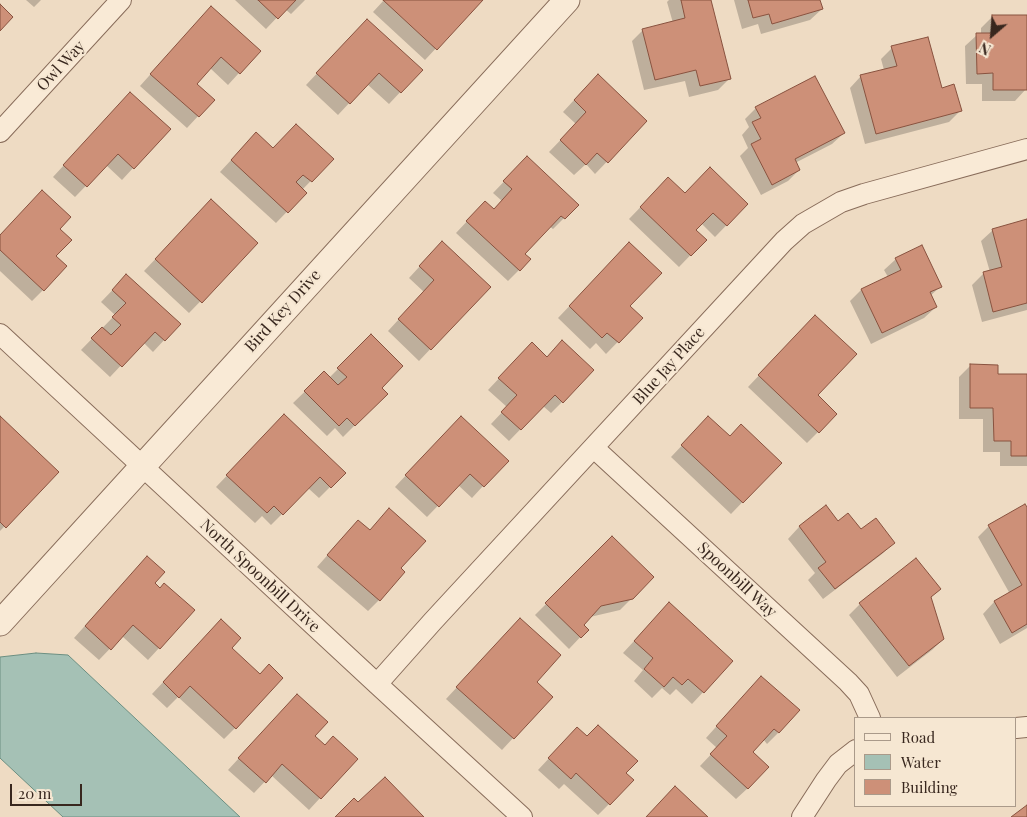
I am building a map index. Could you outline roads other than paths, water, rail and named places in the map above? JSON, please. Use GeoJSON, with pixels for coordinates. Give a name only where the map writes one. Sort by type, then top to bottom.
{"type":"FeatureCollection","features":[{"type":"Feature","properties":{"kind":"street","name":"Owl Way"},"geometry":{"type":"LineString","coordinates":[[0,132],[121,0]]}},
{"type":"Feature","properties":{"kind":"street","name":"Bird Key Drive"},"geometry":{"type":"LineString","coordinates":[[0,623],[567,0]]}},
{"type":"Feature","properties":{"kind":"street","name":"Blue Jay Place"},"geometry":{"type":"LineString","coordinates":[[377,684],[784,241],[802,224],[841,202],[864,194],[1027,149]]}},
{"type":"Feature","properties":{"kind":"street","name":"North Spoonbill Drive"},"geometry":{"type":"LineString","coordinates":[[0,334],[522,817]]}},
{"type":"Feature","properties":{"kind":"street","name":"Spoonbill Way"},"geometry":{"type":"LineString","coordinates":[[594,448],[848,682],[859,694],[870,717]]}},
{"type":"Feature","properties":{"kind":"street"},"geometry":{"type":"LineString","coordinates":[[802,817],[838,764],[854,752]]}},
{"type":"Feature","properties":{"kind":"water"},"geometry":{"type":"Polygon","coordinates":[[[36,653],[68,655],[240,817],[63,817],[0,758],[0,657],[36,653]]]}}]}
